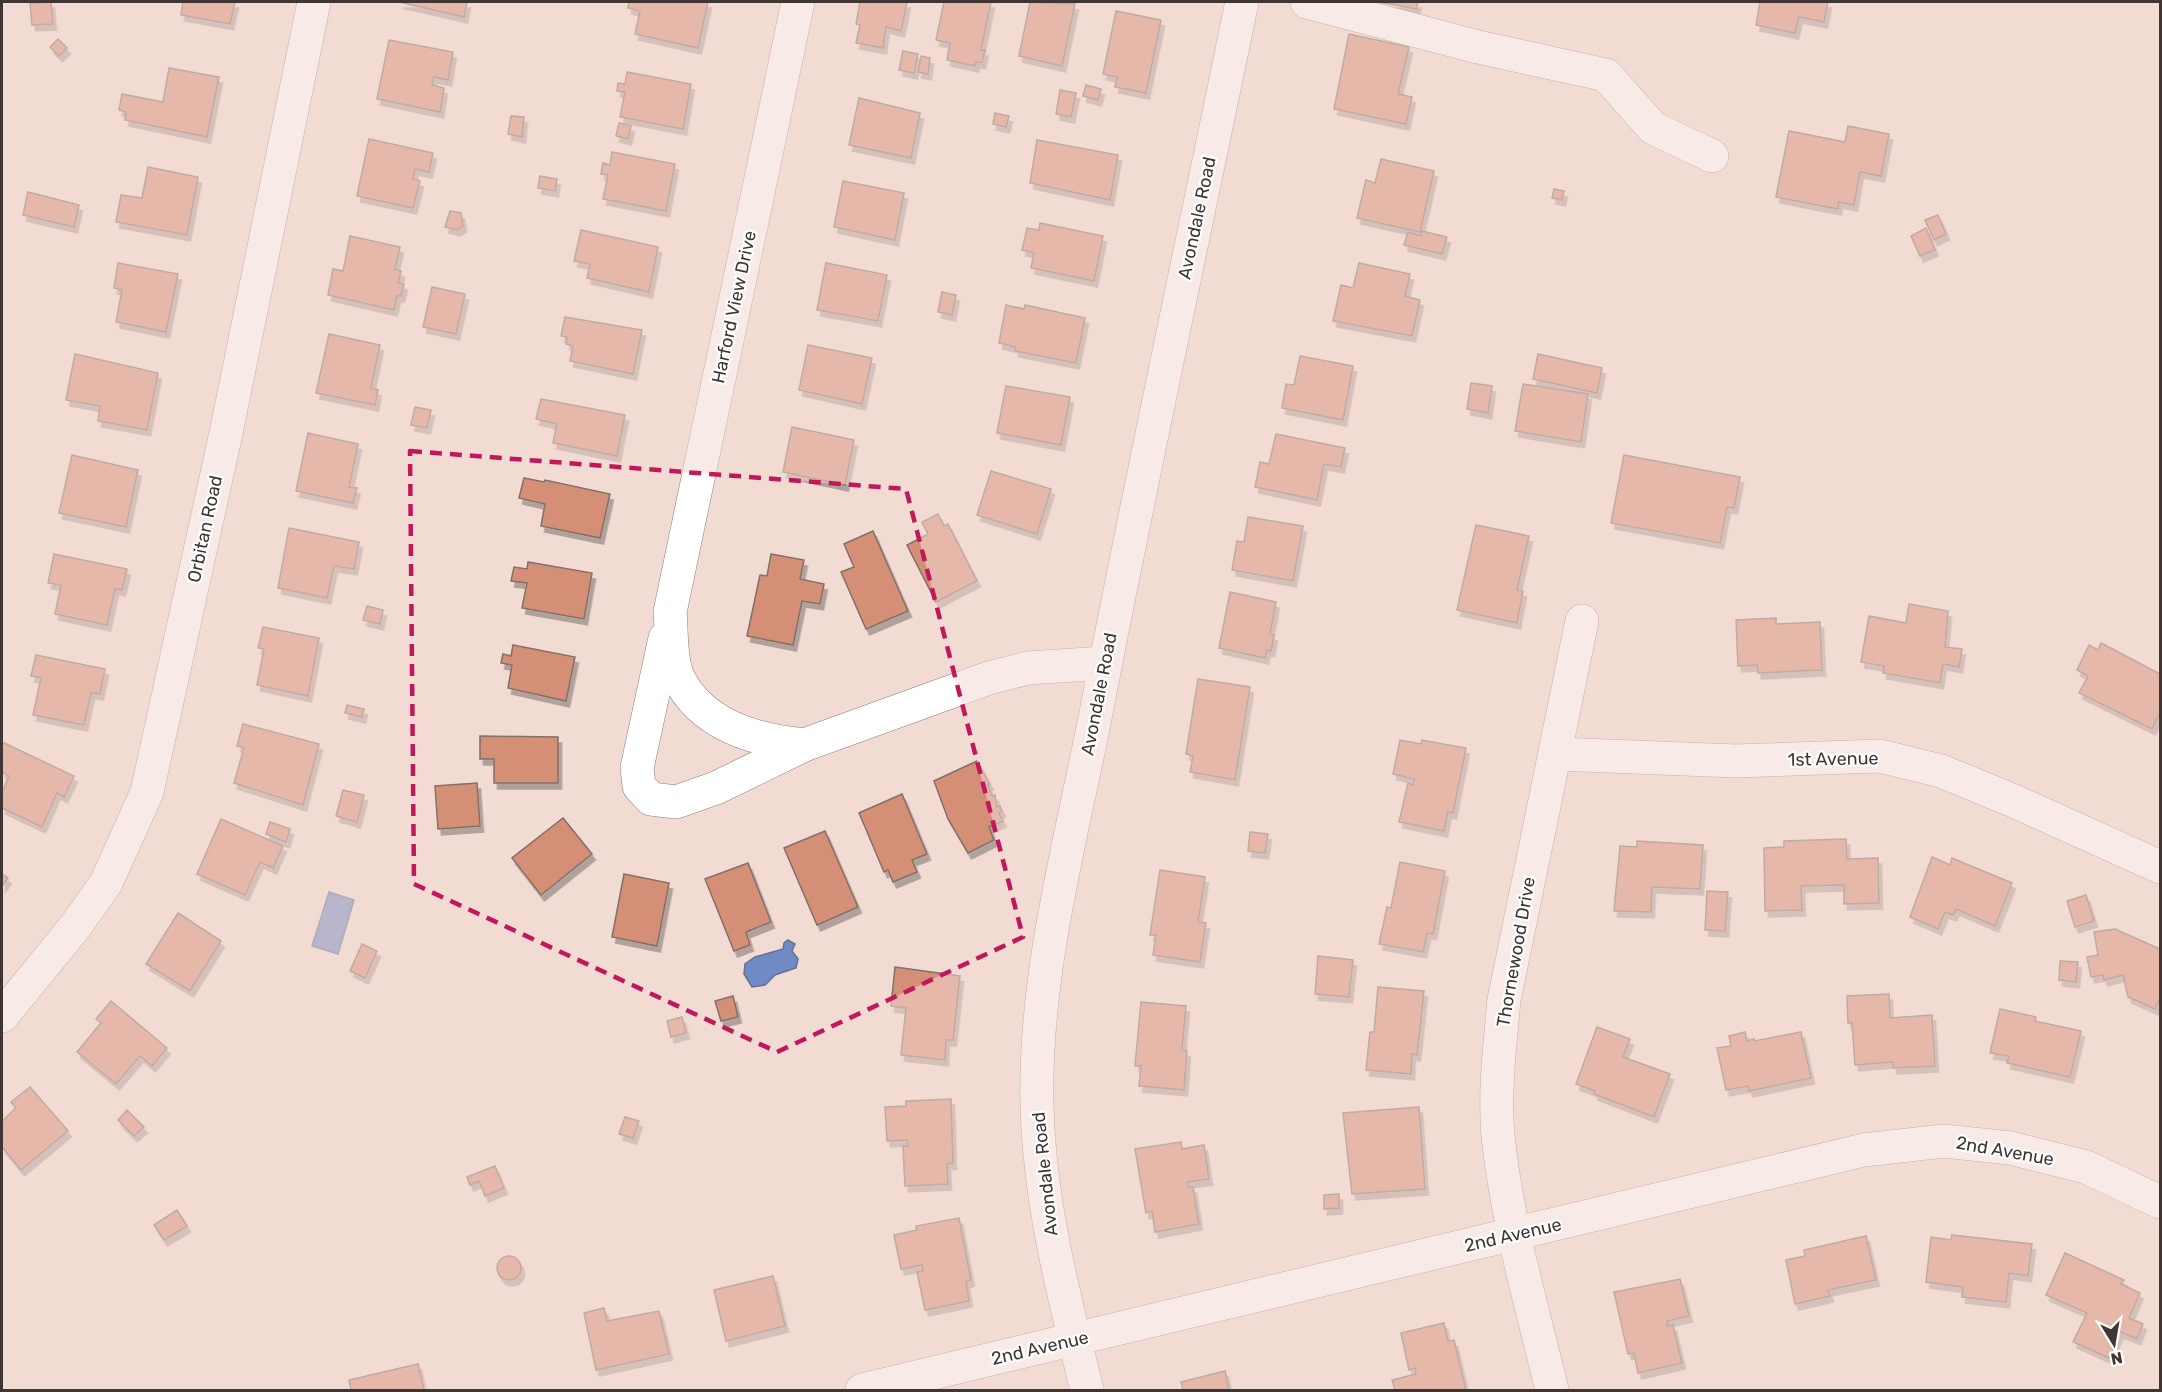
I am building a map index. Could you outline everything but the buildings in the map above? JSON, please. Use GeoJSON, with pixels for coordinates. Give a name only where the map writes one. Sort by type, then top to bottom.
{"type":"FeatureCollection","features":[{"type":"Feature","properties":{"kind":"street","name":"Orbitan Road"},"geometry":{"type":"LineString","coordinates":[[2,1016],[67,937],[106,883],[147,792],[226,433],[314,2]]}},
{"type":"Feature","properties":{"kind":"street","name":"Harford View Drive"},"geometry":{"type":"LineString","coordinates":[[798,2],[637,768],[639,786],[651,799],[676,802],[716,788],[804,745],[989,678],[1028,668],[1105,663]]}},
{"type":"Feature","properties":{"kind":"street","name":"Avondale Road"},"geometry":{"type":"LineString","coordinates":[[1087,1390],[1050,1237],[1041,1169],[1037,1103],[1040,1034],[1048,955],[1105,663],[1242,2]]}},
{"type":"Feature","properties":{"kind":"street"},"geometry":{"type":"LineString","coordinates":[[1306,2],[1478,47],[1606,75],[1653,128],[1712,156]]}},
{"type":"Feature","properties":{"kind":"street","name":"Harford View Drive"},"geometry":{"type":"LineString","coordinates":[[670,612],[678,676],[690,696],[711,716],[748,735],[772,742],[804,745]]}},
{"type":"Feature","properties":{"kind":"street","name":"Thornewood Drive"},"geometry":{"type":"LineString","coordinates":[[1552,1390],[1515,1234],[1498,1135],[1499,1063],[1504,1000],[1582,621]]}},
{"type":"Feature","properties":{"kind":"street","name":"1st Avenue"},"geometry":{"type":"LineString","coordinates":[[1556,754],[1736,761],[1880,756],[1941,771],[2160,867]]}},
{"type":"Feature","properties":{"kind":"street","name":"2nd Avenue"},"geometry":{"type":"LineString","coordinates":[[862,1390],[1864,1150],[1944,1141],[2010,1148],[2086,1167],[2160,1202]]}},
{"type":"Feature","properties":{"kind":"highlighted area"},"geometry":{"type":"Polygon","coordinates":[[[410,451],[906,489],[1023,937],[777,1052],[414,884],[410,451]]]}},
{"type":"Feature","properties":{"kind":"water"},"geometry":{"type":"Polygon","coordinates":[[[329,892],[354,900],[338,954],[312,946],[329,892]]]}},
{"type":"Feature","properties":{"kind":"water"},"geometry":{"type":"Polygon","coordinates":[[[788,940],[795,944],[792,951],[798,959],[796,968],[775,975],[765,985],[752,987],[744,974],[745,964],[755,957],[783,949],[784,943],[788,940]]]}}]}
